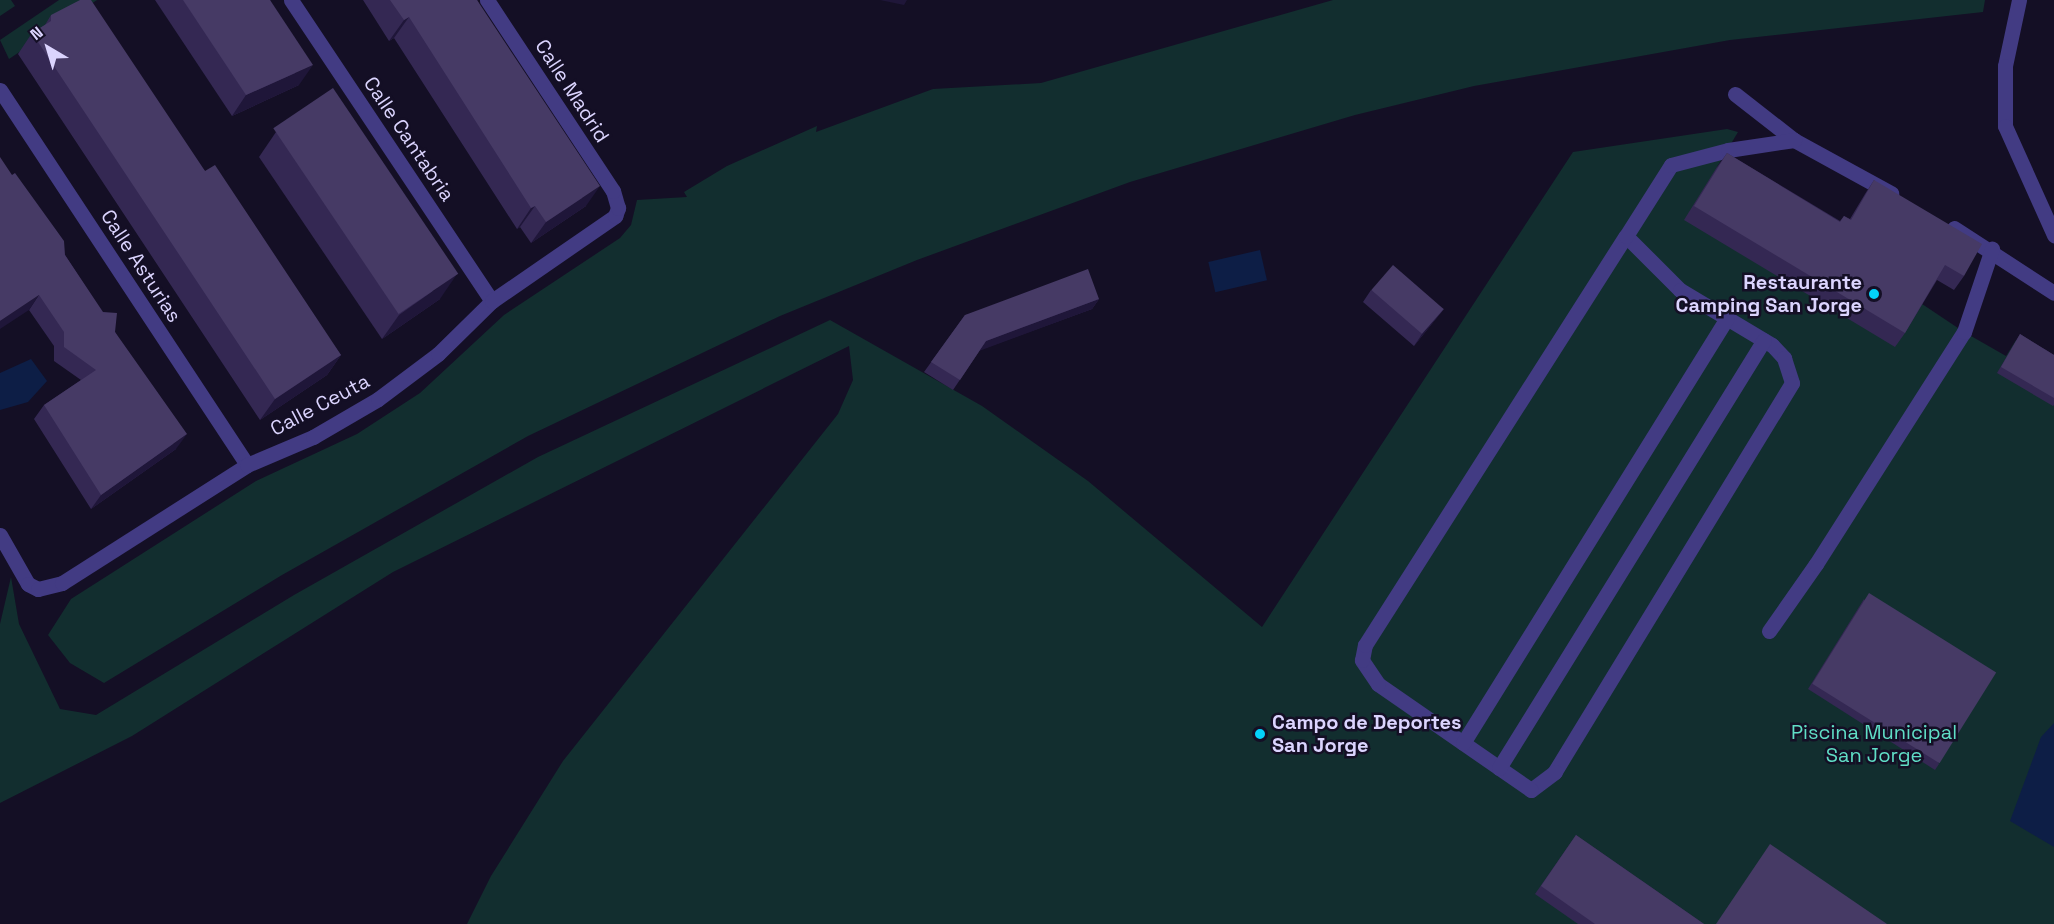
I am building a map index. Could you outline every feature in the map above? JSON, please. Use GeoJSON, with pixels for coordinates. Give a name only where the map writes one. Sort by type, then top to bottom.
{"type":"FeatureCollection","features":[{"type":"Feature","properties":{"kind":"street","name":"Calle Cantabria"},"geometry":{"type":"LineString","coordinates":[[291,0],[492,301]]}},
{"type":"Feature","properties":{"kind":"street","name":"Calle Madrid"},"geometry":{"type":"LineString","coordinates":[[487,0],[610,188],[618,208]]}},
{"type":"Feature","properties":{"kind":"street"},"geometry":{"type":"LineString","coordinates":[[2019,0],[2005,66],[2005,126],[2013,152],[2054,235]]}},
{"type":"Feature","properties":{"kind":"street","name":"Calle Asturias"},"geometry":{"type":"LineString","coordinates":[[0,90],[247,465]]}},
{"type":"Feature","properties":{"kind":"street"},"geometry":{"type":"LineString","coordinates":[[1735,94],[1794,140],[1904,200]]}},
{"type":"Feature","properties":{"kind":"street"},"geometry":{"type":"LineString","coordinates":[[1626,236],[1680,290],[1764,340],[1784,358],[1792,382],[1555,772],[1531,790],[1378,684],[1362,660],[1365,645],[1671,165],[1728,150],[1794,140]]}},
{"type":"Feature","properties":{"kind":"street","name":"Calle Ceuta"},"geometry":{"type":"LineString","coordinates":[[0,535],[19,573],[38,589],[62,583],[247,465],[313,437],[378,399],[438,354],[492,301],[607,223],[618,208]]}},
{"type":"Feature","properties":{"kind":"street"},"geometry":{"type":"LineString","coordinates":[[1944,222],[1992,249],[2054,293]]}},
{"type":"Feature","properties":{"kind":"street"},"geometry":{"type":"LineString","coordinates":[[1769,631],[1816,564],[1964,332],[1992,249]]}},
{"type":"Feature","properties":{"kind":"street"},"geometry":{"type":"LineString","coordinates":[[1463,743],[1726,318]]}},
{"type":"Feature","properties":{"kind":"street"},"geometry":{"type":"LineString","coordinates":[[1499,768],[1764,340]]}},
{"type":"Feature","properties":{"kind":"green space"},"geometry":{"type":"Polygon","coordinates":[[[0,0],[11,0],[15,6],[0,16],[0,0]]]}},
{"type":"Feature","properties":{"kind":"green space"},"geometry":{"type":"Polygon","coordinates":[[[59,0],[97,0],[9,59],[0,40],[59,0]]]}},
{"type":"Feature","properties":{"kind":"green space"},"geometry":{"type":"Polygon","coordinates":[[[1333,0],[1985,0],[1983,12],[1730,40],[1474,86],[1355,115],[1130,182],[917,260],[780,316],[528,436],[282,575],[104,683],[70,663],[48,635],[71,599],[256,481],[357,434],[420,393],[504,315],[620,238],[631,225],[637,200],[687,197],[684,192],[727,166],[817,126],[816,132],[933,89],[1041,83],[1333,0]]]}},
{"type":"Feature","properties":{"kind":"green space","name":"Piscina Municipal San Jorge"},"geometry":{"type":"Polygon","coordinates":[[[1727,129],[1738,132],[1717,167],[1964,332],[2006,356],[2016,340],[2054,363],[2054,924],[467,924],[491,876],[563,761],[838,414],[853,380],[849,346],[393,572],[132,736],[0,803],[0,624],[11,577],[19,624],[60,709],[96,715],[294,595],[538,457],[830,320],[982,406],[1088,481],[1262,627],[1573,152],[1727,129]]]}},
{"type":"Feature","properties":{"kind":"water"},"geometry":{"type":"Polygon","coordinates":[[[1260,250],[1267,280],[1215,292],[1208,262],[1260,250]]]}},
{"type":"Feature","properties":{"kind":"water"},"geometry":{"type":"Polygon","coordinates":[[[31,359],[47,381],[28,402],[0,410],[0,373],[31,359]]]}},
{"type":"Feature","properties":{"kind":"water"},"geometry":{"type":"Polygon","coordinates":[[[2054,723],[2054,847],[2010,821],[2041,737],[2054,723]]]}},
{"type":"Feature","properties":{"kind":"building"},"geometry":{"type":"Polygon","coordinates":[[[80,0],[91,0],[205,171],[215,165],[341,355],[275,399],[32,33],[51,21],[51,15],[80,0]]]}},
{"type":"Feature","properties":{"kind":"building"},"geometry":{"type":"Polygon","coordinates":[[[183,0],[270,0],[313,65],[246,95],[183,0]]]}},
{"type":"Feature","properties":{"kind":"building"},"geometry":{"type":"Polygon","coordinates":[[[390,0],[477,0],[600,186],[546,222],[535,206],[531,208],[409,17],[404,20],[390,0]]]}},
{"type":"Feature","properties":{"kind":"building"},"geometry":{"type":"Polygon","coordinates":[[[333,88],[458,274],[399,314],[273,128],[333,88]]]}},
{"type":"Feature","properties":{"kind":"building"},"geometry":{"type":"Polygon","coordinates":[[[1727,153],[1840,222],[1844,216],[1851,220],[1874,180],[1982,244],[1964,276],[1945,265],[1905,333],[1694,206],[1727,153]]]}},
{"type":"Feature","properties":{"kind":"building"},"geometry":{"type":"Polygon","coordinates":[[[0,157],[12,175],[15,173],[64,241],[65,255],[103,312],[117,313],[115,332],[187,434],[101,495],[44,405],[96,370],[64,347],[64,332],[39,295],[0,321],[0,157]]]}},
{"type":"Feature","properties":{"kind":"building"},"geometry":{"type":"Polygon","coordinates":[[[1393,265],[1444,309],[1422,334],[1371,290],[1393,265]]]}},
{"type":"Feature","properties":{"kind":"building"},"geometry":{"type":"Polygon","coordinates":[[[1088,269],[1099,299],[986,341],[960,380],[931,362],[965,315],[1088,269]]]}},
{"type":"Feature","properties":{"kind":"building"},"geometry":{"type":"Polygon","coordinates":[[[2020,334],[2054,355],[2054,398],[2001,367],[2020,334]]]}},
{"type":"Feature","properties":{"kind":"building"},"geometry":{"type":"Polygon","coordinates":[[[1869,593],[1996,672],[1940,763],[1812,684],[1869,593]]]}},
{"type":"Feature","properties":{"kind":"building"},"geometry":{"type":"Polygon","coordinates":[[[1576,835],[1704,924],[1595,924],[1541,886],[1576,835]]]}},
{"type":"Feature","properties":{"kind":"building"},"geometry":{"type":"Polygon","coordinates":[[[1770,844],[1887,924],[1716,924],[1770,844]]]}},
{"type":"Feature","properties":{"kind":"place","name":"Restaurante Camping San Jorge"},"geometry":{"type":"Point","coordinates":[1874,294]}},
{"type":"Feature","properties":{"kind":"place","name":"Campo de Deportes San Jorge"},"geometry":{"type":"Point","coordinates":[1260,734]}}]}
